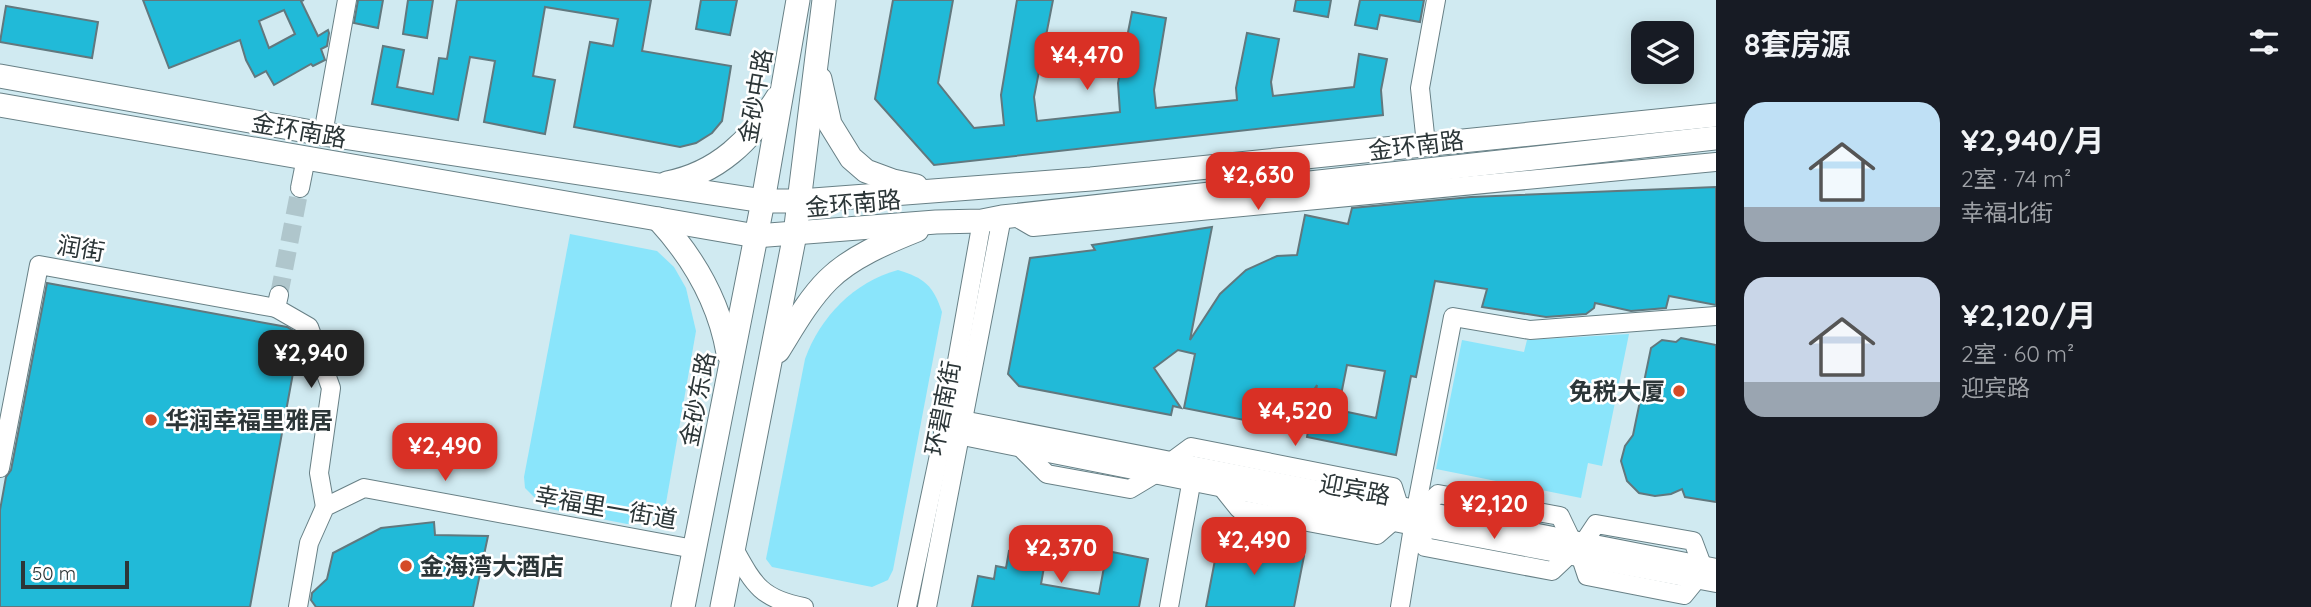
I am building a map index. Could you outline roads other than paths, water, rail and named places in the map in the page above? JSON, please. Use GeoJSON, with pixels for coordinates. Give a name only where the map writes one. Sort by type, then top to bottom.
{"type":"FeatureCollection","features":[{"type":"Feature","properties":{"kind":"main road","name":"金砂中路"},"geometry":{"type":"LineString","coordinates":[[763,201],[798,0]]}},
{"type":"Feature","properties":{"kind":"main road"},"geometry":{"type":"LineString","coordinates":[[722,607],[795,234],[824,0]]}},
{"type":"Feature","properties":{"kind":"main road"},"geometry":{"type":"LineString","coordinates":[[816,63],[830,124],[851,158],[866,172],[892,181],[940,191]]}},
{"type":"Feature","properties":{"kind":"main road","name":"金环南路"},"geometry":{"type":"LineString","coordinates":[[0,76],[323,134],[763,201],[800,201],[1091,179],[1716,115]]}},
{"type":"Feature","properties":{"kind":"main road"},"geometry":{"type":"LineString","coordinates":[[663,184],[686,179],[724,159],[744,143],[762,122],[783,89]]}},
{"type":"Feature","properties":{"kind":"main road","name":"金环南路"},"geometry":{"type":"LineString","coordinates":[[0,104],[756,236],[999,218],[1716,138]]}},
{"type":"Feature","properties":{"kind":"main road","name":"金砂东路"},"geometry":{"type":"LineString","coordinates":[[683,607],[763,201]]}},
{"type":"Feature","properties":{"kind":"main road"},"geometry":{"type":"LineString","coordinates":[[658,219],[682,245],[701,275],[724,330],[731,365]]}},
{"type":"Feature","properties":{"kind":"main road"},"geometry":{"type":"LineString","coordinates":[[771,362],[799,317],[827,281],[845,266],[896,238],[936,222]]}},
{"type":"Feature","properties":{"kind":"street"},"geometry":{"type":"LineString","coordinates":[[323,134],[346,0]]}},
{"type":"Feature","properties":{"kind":"street"},"geometry":{"type":"LineString","coordinates":[[1426,145],[1420,88],[1436,0]]}},
{"type":"Feature","properties":{"kind":"street"},"geometry":{"type":"LineString","coordinates":[[300,188],[306,158]]}},
{"type":"Feature","properties":{"kind":"street"},"geometry":{"type":"LineString","coordinates":[[999,218],[1033,227],[1716,162]]}},
{"type":"Feature","properties":{"kind":"street","name":"环碧南街"},"geometry":{"type":"LineString","coordinates":[[906,607],[954,426],[999,218]]}},
{"type":"Feature","properties":{"kind":"street","name":"润街"},"geometry":{"type":"LineString","coordinates":[[0,468],[38,265],[277,302],[309,327],[331,388],[319,473],[325,507]]}},
{"type":"Feature","properties":{"kind":"street"},"geometry":{"type":"LineString","coordinates":[[1400,607],[1410,517],[1453,317],[1530,330],[1716,316]]}},
{"type":"Feature","properties":{"kind":"street","name":"环碧南街"},"geometry":{"type":"LineString","coordinates":[[927,607],[954,426]]}},
{"type":"Feature","properties":{"kind":"street","name":"迎宾路"},"geometry":{"type":"LineString","coordinates":[[954,426],[1020,447],[1155,474],[1193,474],[1576,549],[1705,571],[1716,583]]}},
{"type":"Feature","properties":{"kind":"street","name":"迎宾路"},"geometry":{"type":"LineString","coordinates":[[954,426],[1172,461],[1223,489],[1410,517]]}},
{"type":"Feature","properties":{"kind":"street"},"geometry":{"type":"LineString","coordinates":[[1172,461],[1191,447],[1393,487],[1425,547],[1552,571],[1576,549],[1587,576],[1684,594],[1705,571]]}},
{"type":"Feature","properties":{"kind":"street"},"geometry":{"type":"LineString","coordinates":[[1168,607],[1193,474]]}},
{"type":"Feature","properties":{"kind":"street","name":"幸福里一街道"},"geometry":{"type":"LineString","coordinates":[[325,507],[363,488],[694,549]]}},
{"type":"Feature","properties":{"kind":"street"},"geometry":{"type":"LineString","coordinates":[[298,607],[309,543],[325,507]]}},
{"type":"Feature","properties":{"kind":"street"},"geometry":{"type":"LineString","coordinates":[[733,547],[753,584],[785,604],[804,607]]}},
{"type":"Feature","properties":{"kind":"street","name":"迎宾路"},"geometry":{"type":"LineString","coordinates":[[1576,549],[1646,570],[1705,571]]}},
{"type":"Feature","properties":{"kind":"street"},"geometry":{"type":"LineString","coordinates":[[1646,570],[1658,590]]}},
{"type":"Feature","properties":{"kind":"tunnel"},"geometry":{"type":"LineString","coordinates":[[279,295],[300,188]]}},
{"type":"Feature","properties":{"kind":"place","name":"免税大厦"},"geometry":{"type":"Point","coordinates":[1679,391]}},
{"type":"Feature","properties":{"kind":"place","name":"华润幸福里雅居"},"geometry":{"type":"Point","coordinates":[151,420]}},
{"type":"Feature","properties":{"kind":"place","name":"金海湾大酒店"},"geometry":{"type":"Point","coordinates":[406,566]}}]}
